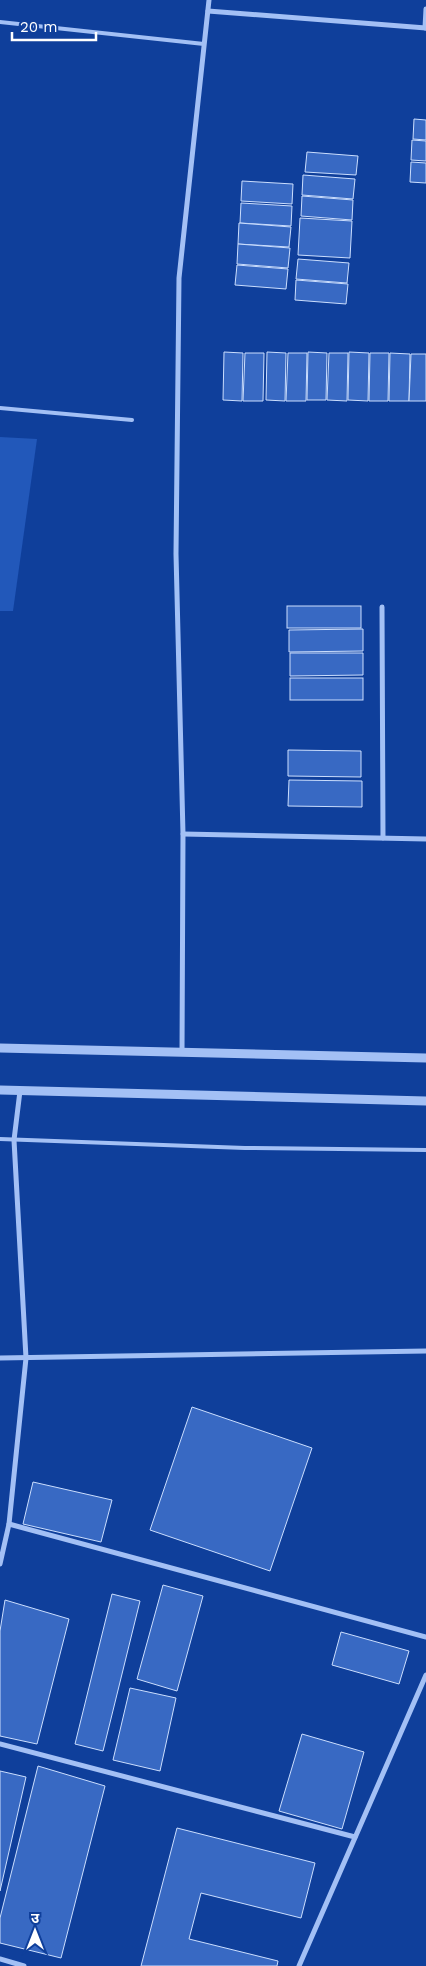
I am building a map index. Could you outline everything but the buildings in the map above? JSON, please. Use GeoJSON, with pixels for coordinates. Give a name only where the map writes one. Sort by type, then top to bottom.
{"type":"FeatureCollection","features":[{"type":"Feature","properties":{"kind":"street"},"geometry":{"type":"LineString","coordinates":[[182,1052],[183,834],[176,554],[179,278],[209,0]]}},
{"type":"Feature","properties":{"kind":"street"},"geometry":{"type":"LineString","coordinates":[[208,11],[425,28],[426,9]]}},
{"type":"Feature","properties":{"kind":"street"},"geometry":{"type":"LineString","coordinates":[[382,607],[383,838]]}},
{"type":"Feature","properties":{"kind":"street"},"geometry":{"type":"LineString","coordinates":[[183,834],[426,839]]}},
{"type":"Feature","properties":{"kind":"street"},"geometry":{"type":"LineString","coordinates":[[0,1048],[426,1058]]}},
{"type":"Feature","properties":{"kind":"street"},"geometry":{"type":"LineString","coordinates":[[0,1090],[426,1101]]}},
{"type":"Feature","properties":{"kind":"street"},"geometry":{"type":"LineString","coordinates":[[0,1564],[9,1524],[26,1358],[14,1140],[20,1091]]}},
{"type":"Feature","properties":{"kind":"street"},"geometry":{"type":"LineString","coordinates":[[0,1358],[426,1351]]}},
{"type":"Feature","properties":{"kind":"street"},"geometry":{"type":"LineString","coordinates":[[9,1524],[426,1637]]}},
{"type":"Feature","properties":{"kind":"street"},"geometry":{"type":"LineString","coordinates":[[299,1966],[426,1675]]}},
{"type":"Feature","properties":{"kind":"street"},"geometry":{"type":"LineString","coordinates":[[0,1744],[355,1837]]}},
{"type":"Feature","properties":{"kind":"street"},"geometry":{"type":"LineString","coordinates":[[0,1959],[24,1966]]}},
{"type":"Feature","properties":{"kind":"lane"},"geometry":{"type":"LineString","coordinates":[[0,22],[204,44]]}},
{"type":"Feature","properties":{"kind":"lane"},"geometry":{"type":"LineString","coordinates":[[0,408],[132,420]]}},
{"type":"Feature","properties":{"kind":"lane"},"geometry":{"type":"LineString","coordinates":[[0,1139],[254,1148],[426,1150]]}},
{"type":"Feature","properties":{"kind":"shaded area"},"geometry":{"type":"Polygon","coordinates":[[[0,437],[37,439],[13,611],[0,611],[0,437]]]}}]}
